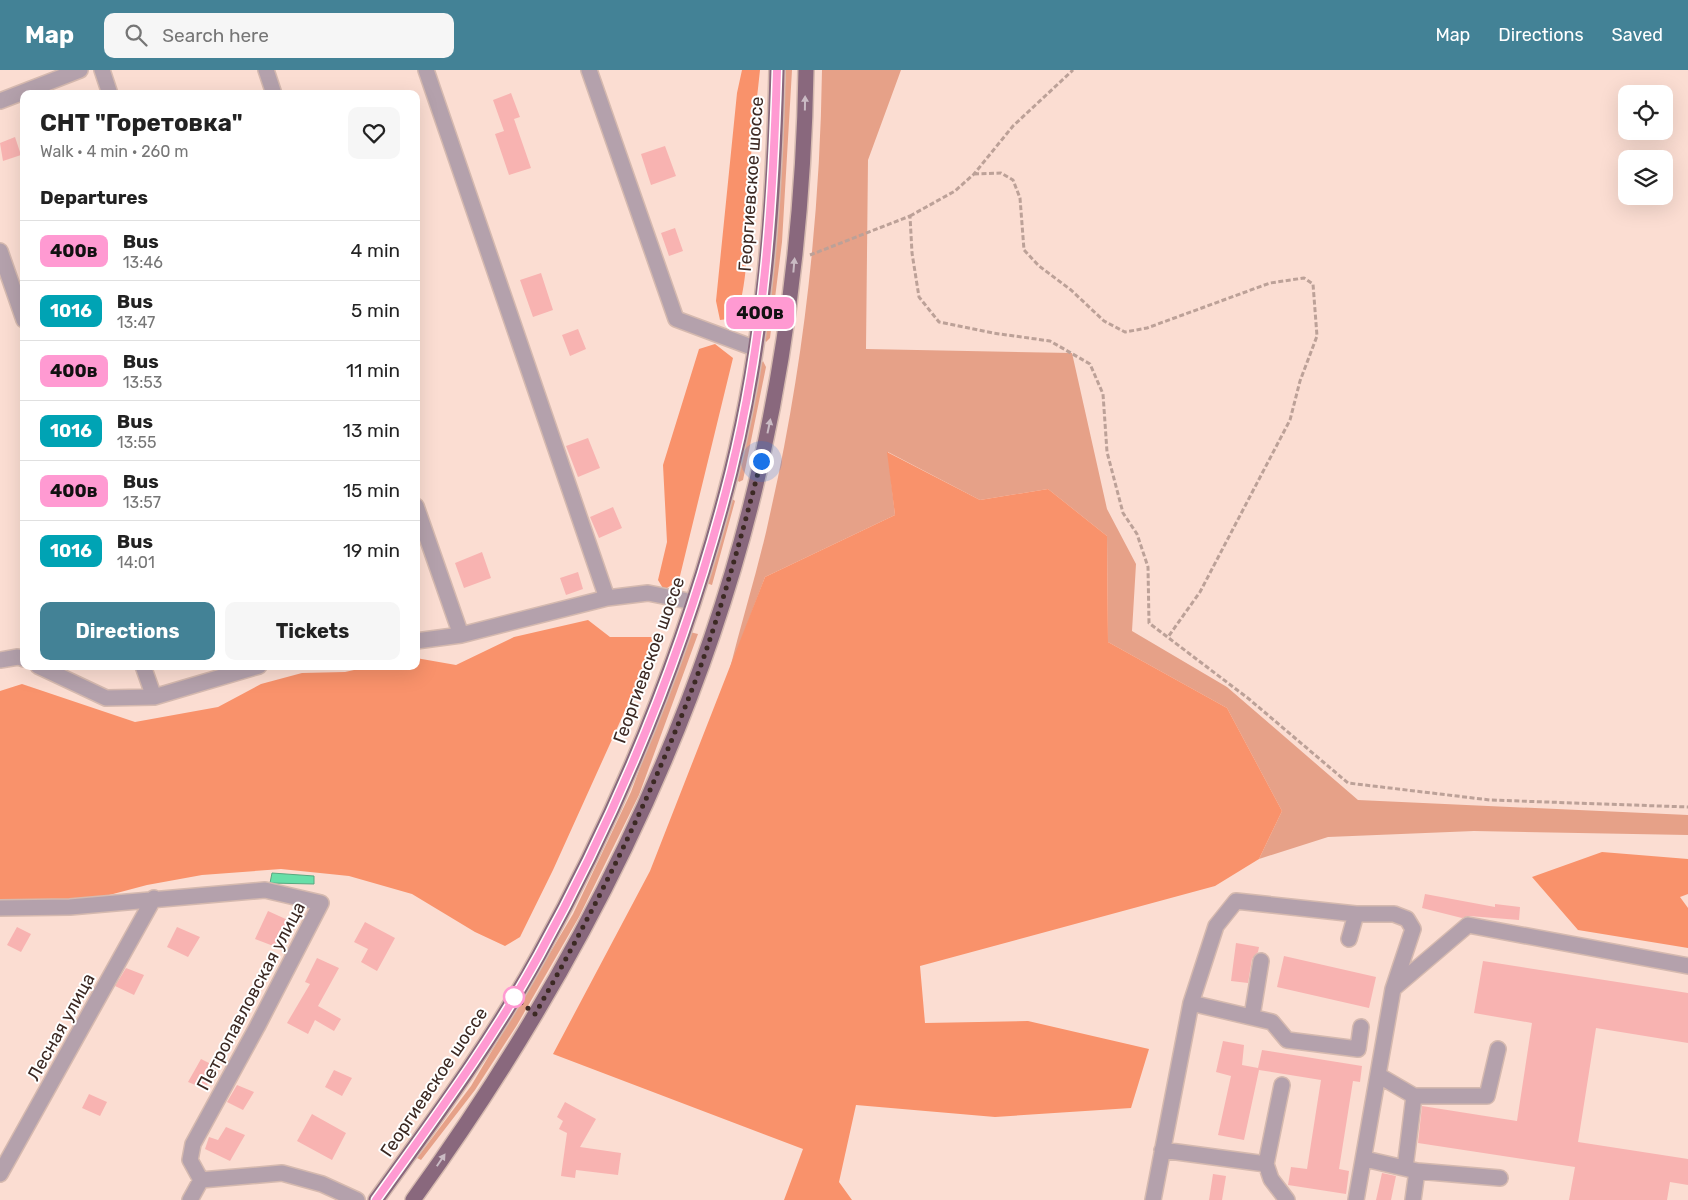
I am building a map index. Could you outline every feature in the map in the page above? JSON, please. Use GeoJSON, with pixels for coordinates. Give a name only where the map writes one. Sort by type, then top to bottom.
{"type":"FeatureCollection","features":[{"type":"Feature","properties":{"kind":"main road","name":"Георгиевское шоссе"},"geometry":{"type":"LineString","coordinates":[[376,1200],[460,1082],[546,942],[621,786],[649,720],[693,602],[732,470],[763,296],[770,221],[776,70]]}},
{"type":"Feature","properties":{"kind":"main road"},"geometry":{"type":"LineString","coordinates":[[413,1200],[488,1093],[527,1029],[586,924],[650,791],[696,679],[734,564],[761,461],[782,352],[795,250],[805,114],[806,70]]}},
{"type":"Feature","properties":{"kind":"street"},"geometry":{"type":"LineString","coordinates":[[28,90],[80,70]]}},
{"type":"Feature","properties":{"kind":"street"},"geometry":{"type":"LineString","coordinates":[[102,70],[109,90]]}},
{"type":"Feature","properties":{"kind":"street"},"geometry":{"type":"LineString","coordinates":[[266,70],[273,90]]}},
{"type":"Feature","properties":{"kind":"street"},"geometry":{"type":"LineString","coordinates":[[426,70],[607,598]]}},
{"type":"Feature","properties":{"kind":"street"},"geometry":{"type":"LineString","coordinates":[[589,70],[676,319],[754,348]]}},
{"type":"Feature","properties":{"kind":"street"},"geometry":{"type":"LineString","coordinates":[[0,101],[20,93]]}},
{"type":"Feature","properties":{"kind":"street"},"geometry":{"type":"LineString","coordinates":[[0,251],[20,308]]}},
{"type":"Feature","properties":{"kind":"street"},"geometry":{"type":"LineString","coordinates":[[420,517],[461,635]]}},
{"type":"Feature","properties":{"kind":"street"},"geometry":{"type":"LineString","coordinates":[[420,640],[461,635],[607,598],[648,593],[693,602]]}},
{"type":"Feature","properties":{"kind":"street"},"geometry":{"type":"LineString","coordinates":[[0,660],[20,658]]}},
{"type":"Feature","properties":{"kind":"street"},"geometry":{"type":"LineString","coordinates":[[46,670],[106,698],[154,697],[246,670]]}},
{"type":"Feature","properties":{"kind":"street"},"geometry":{"type":"LineString","coordinates":[[144,670],[154,697]]}},
{"type":"Feature","properties":{"kind":"street","name":"Петропавловская улица"},"geometry":{"type":"LineString","coordinates":[[0,908],[70,907],[154,898],[175,899],[265,890],[321,903],[257,1027],[193,1144],[190,1160],[201,1180]]}},
{"type":"Feature","properties":{"kind":"street","name":"Лесная улица"},"geometry":{"type":"LineString","coordinates":[[0,1174],[154,898]]}},
{"type":"Feature","properties":{"kind":"street"},"geometry":{"type":"LineString","coordinates":[[1153,1200],[1191,1003],[1216,926],[1236,902],[1356,914],[1394,914],[1407,919],[1414,929],[1393,989],[1365,1159],[1356,1200]]}},
{"type":"Feature","properties":{"kind":"street"},"geometry":{"type":"LineString","coordinates":[[1349,939],[1356,914]]}},
{"type":"Feature","properties":{"kind":"street"},"geometry":{"type":"LineString","coordinates":[[1393,989],[1468,925],[1688,966]]}},
{"type":"Feature","properties":{"kind":"street"},"geometry":{"type":"LineString","coordinates":[[1252,1016],[1261,962]]}},
{"type":"Feature","properties":{"kind":"street"},"geometry":{"type":"LineString","coordinates":[[1191,1003],[1272,1022],[1286,1040],[1358,1049],[1361,1027]]}},
{"type":"Feature","properties":{"kind":"street"},"geometry":{"type":"LineString","coordinates":[[1378,1075],[1414,1096],[1487,1096],[1498,1049]]}},
{"type":"Feature","properties":{"kind":"street"},"geometry":{"type":"LineString","coordinates":[[1282,1085],[1266,1164],[1271,1179],[1288,1200]]}},
{"type":"Feature","properties":{"kind":"street"},"geometry":{"type":"LineString","coordinates":[[1413,1200],[1411,1170],[1414,1096]]}},
{"type":"Feature","properties":{"kind":"street"},"geometry":{"type":"LineString","coordinates":[[1162,1150],[1266,1164]]}},
{"type":"Feature","properties":{"kind":"street"},"geometry":{"type":"LineString","coordinates":[[1365,1159],[1411,1170],[1500,1178]]}},
{"type":"Feature","properties":{"kind":"street"},"geometry":{"type":"LineString","coordinates":[[190,1200],[201,1180],[282,1173],[322,1184],[357,1200]]}},
{"type":"Feature","properties":{"kind":"path"},"geometry":{"type":"LineString","coordinates":[[795,250],[812,255],[910,216],[955,191],[974,174],[1014,126],[1073,70]]}},
{"type":"Feature","properties":{"kind":"path"},"geometry":{"type":"LineString","coordinates":[[974,174],[1000,173],[1013,180],[1020,198],[1024,250],[1039,266],[1072,290],[1104,321],[1125,332],[1147,328],[1270,283],[1304,278],[1314,284],[1316,336],[1300,382],[1290,420],[1270,454],[1204,584],[1180,624],[1168,638]]}},
{"type":"Feature","properties":{"kind":"path"},"geometry":{"type":"LineString","coordinates":[[910,216],[912,253],[919,297],[939,322],[993,333],[1050,341],[1090,364],[1102,394],[1107,452],[1123,513],[1137,534],[1148,567],[1149,623],[1249,699],[1348,783],[1490,800],[1688,807]]}},
{"type":"Feature","properties":{"kind":"shaded area"},"geometry":{"type":"Polygon","coordinates":[[[742,70],[760,70],[750,170],[746,269],[736,318],[720,320],[716,301],[737,93],[742,70]]]}},
{"type":"Feature","properties":{"kind":"shaded area"},"geometry":{"type":"Polygon","coordinates":[[[786,70],[792,70],[782,242],[770,338],[766,342],[764,338],[776,242],[786,70]]]}},
{"type":"Feature","properties":{"kind":"shaded area"},"geometry":{"type":"Polygon","coordinates":[[[822,70],[901,70],[868,160],[866,349],[1072,353],[1107,509],[1136,564],[1132,631],[1227,687],[1358,800],[1688,815],[1688,835],[1474,831],[1328,837],[1259,859],[1282,811],[1227,708],[1108,642],[1107,536],[1048,489],[980,500],[888,452],[895,515],[765,577],[729,672],[766,534],[792,404],[808,294],[818,182],[822,70]]]}},
{"type":"Feature","properties":{"kind":"shaded area"},"geometry":{"type":"Polygon","coordinates":[[[715,344],[733,358],[679,580],[664,590],[658,580],[667,542],[663,465],[699,349],[715,344]]]}},
{"type":"Feature","properties":{"kind":"shaded area"},"geometry":{"type":"Polygon","coordinates":[[[763,361],[766,367],[743,480],[739,482],[737,479],[759,367],[763,361]]]}},
{"type":"Feature","properties":{"kind":"shaded area"},"geometry":{"type":"Polygon","coordinates":[[[887,452],[980,500],[1048,489],[1107,536],[1108,642],[1227,708],[1282,811],[1259,859],[1215,886],[920,966],[925,1023],[1028,1021],[1149,1049],[1131,1108],[995,1117],[856,1105],[839,1182],[852,1200],[784,1200],[803,1149],[553,1054],[650,871],[765,577],[895,515],[887,452]]]}},
{"type":"Feature","properties":{"kind":"shaded area"},"geometry":{"type":"Polygon","coordinates":[[[730,497],[735,501],[712,585],[706,583],[730,497]]]}},
{"type":"Feature","properties":{"kind":"shaded area"},"geometry":{"type":"Polygon","coordinates":[[[588,620],[610,637],[654,637],[646,669],[633,693],[553,870],[520,937],[505,946],[475,932],[412,894],[349,876],[281,869],[202,875],[147,885],[79,903],[0,904],[0,691],[22,684],[135,722],[218,707],[261,684],[302,673],[354,670],[420,670],[420,659],[456,665],[514,637],[588,620]]]}},
{"type":"Feature","properties":{"kind":"shaded area"},"geometry":{"type":"Polygon","coordinates":[[[690,632],[698,634],[639,795],[579,917],[517,1025],[475,1090],[421,1160],[417,1158],[471,1086],[573,914],[631,792],[690,632]]]}},
{"type":"Feature","properties":{"kind":"shaded area"},"geometry":{"type":"Polygon","coordinates":[[[1602,852],[1688,859],[1688,894],[1680,897],[1688,908],[1688,948],[1578,930],[1532,877],[1602,852]]]}},
{"type":"Feature","properties":{"kind":"shaded area"},"geometry":{"type":"Polygon","coordinates":[[[272,873],[314,876],[314,884],[270,883],[272,873]]]}},
{"type":"Feature","properties":{"kind":"building"},"geometry":{"type":"Polygon","coordinates":[[[511,93],[520,117],[514,119],[531,168],[509,175],[495,134],[504,131],[493,100],[511,93]]]}},
{"type":"Feature","properties":{"kind":"building"},"geometry":{"type":"Polygon","coordinates":[[[15,137],[20,155],[3,161],[0,143],[15,137]]]}},
{"type":"Feature","properties":{"kind":"building"},"geometry":{"type":"Polygon","coordinates":[[[665,146],[676,176],[651,185],[641,154],[665,146]]]}},
{"type":"Feature","properties":{"kind":"building"},"geometry":{"type":"Polygon","coordinates":[[[675,228],[683,251],[669,256],[661,233],[675,228]]]}},
{"type":"Feature","properties":{"kind":"building"},"geometry":{"type":"Polygon","coordinates":[[[541,273],[553,310],[533,317],[520,280],[541,273]]]}},
{"type":"Feature","properties":{"kind":"building"},"geometry":{"type":"Polygon","coordinates":[[[578,329],[586,349],[570,356],[562,335],[578,329]]]}},
{"type":"Feature","properties":{"kind":"building"},"geometry":{"type":"Polygon","coordinates":[[[588,438],[600,468],[578,477],[566,446],[588,438]]]}},
{"type":"Feature","properties":{"kind":"building"},"geometry":{"type":"Polygon","coordinates":[[[613,507],[622,528],[599,538],[590,517],[613,507]]]}},
{"type":"Feature","properties":{"kind":"building"},"geometry":{"type":"Polygon","coordinates":[[[482,552],[491,578],[464,588],[455,563],[482,552]]]}},
{"type":"Feature","properties":{"kind":"building"},"geometry":{"type":"Polygon","coordinates":[[[578,572],[583,589],[566,595],[560,578],[578,572]]]}},
{"type":"Feature","properties":{"kind":"building"},"geometry":{"type":"Polygon","coordinates":[[[1425,894],[1495,907],[1495,904],[1520,907],[1519,920],[1469,916],[1462,918],[1422,908],[1425,894]]]}},
{"type":"Feature","properties":{"kind":"building"},"geometry":{"type":"Polygon","coordinates":[[[268,911],[290,921],[276,947],[255,939],[268,911]]]}},
{"type":"Feature","properties":{"kind":"building"},"geometry":{"type":"Polygon","coordinates":[[[365,922],[395,938],[377,971],[361,962],[368,949],[354,942],[365,922]]]}},
{"type":"Feature","properties":{"kind":"building"},"geometry":{"type":"Polygon","coordinates":[[[17,927],[31,934],[21,952],[7,945],[17,927]]]}},
{"type":"Feature","properties":{"kind":"building"},"geometry":{"type":"Polygon","coordinates":[[[177,927],[200,937],[188,957],[167,947],[177,927]]]}},
{"type":"Feature","properties":{"kind":"building"},"geometry":{"type":"Polygon","coordinates":[[[1236,943],[1259,947],[1258,952],[1252,959],[1248,983],[1231,981],[1236,943]]]}},
{"type":"Feature","properties":{"kind":"building"},"geometry":{"type":"Polygon","coordinates":[[[1284,956],[1376,977],[1369,1008],[1277,987],[1284,956]]]}},
{"type":"Feature","properties":{"kind":"building"},"geometry":{"type":"Polygon","coordinates":[[[317,958],[339,968],[318,1006],[341,1019],[334,1031],[315,1020],[308,1034],[287,1023],[310,984],[305,982],[317,958]]]}},
{"type":"Feature","properties":{"kind":"building"},"geometry":{"type":"Polygon","coordinates":[[[1483,961],[1688,993],[1688,1043],[1596,1028],[1578,1142],[1688,1159],[1688,1185],[1670,1182],[1667,1200],[1569,1200],[1575,1167],[1418,1143],[1422,1106],[1517,1121],[1532,1023],[1474,1013],[1483,961]]]}},
{"type":"Feature","properties":{"kind":"building"},"geometry":{"type":"Polygon","coordinates":[[[126,968],[144,975],[134,995],[115,986],[126,968]]]}},
{"type":"Feature","properties":{"kind":"building"},"geometry":{"type":"Polygon","coordinates":[[[1223,1041],[1244,1045],[1242,1065],[1258,1068],[1262,1050],[1362,1066],[1360,1082],[1353,1081],[1339,1169],[1349,1171],[1346,1194],[1288,1185],[1291,1167],[1307,1169],[1321,1080],[1259,1070],[1244,1140],[1218,1135],[1231,1076],[1216,1072],[1223,1041]]]}},
{"type":"Feature","properties":{"kind":"building"},"geometry":{"type":"Polygon","coordinates":[[[201,1059],[217,1067],[205,1089],[188,1082],[201,1059]]]}},
{"type":"Feature","properties":{"kind":"building"},"geometry":{"type":"Polygon","coordinates":[[[334,1070],[352,1078],[342,1096],[325,1087],[334,1070]]]}},
{"type":"Feature","properties":{"kind":"building"},"geometry":{"type":"Polygon","coordinates":[[[237,1085],[254,1092],[243,1110],[227,1102],[237,1085]]]}},
{"type":"Feature","properties":{"kind":"building"},"geometry":{"type":"Polygon","coordinates":[[[89,1094],[107,1102],[100,1116],[82,1108],[89,1094]]]}},
{"type":"Feature","properties":{"kind":"building"},"geometry":{"type":"Polygon","coordinates":[[[565,1102],[596,1119],[580,1147],[621,1153],[618,1175],[576,1170],[575,1178],[561,1176],[567,1133],[559,1129],[563,1121],[557,1117],[565,1102]]]}},
{"type":"Feature","properties":{"kind":"building"},"geometry":{"type":"Polygon","coordinates":[[[312,1114],[346,1133],[332,1160],[297,1141],[312,1114]]]}},
{"type":"Feature","properties":{"kind":"building"},"geometry":{"type":"Polygon","coordinates":[[[226,1127],[245,1135],[230,1161],[205,1149],[209,1137],[218,1140],[226,1127]]]}},
{"type":"Feature","properties":{"kind":"building"},"geometry":{"type":"Polygon","coordinates":[[[1382,1173],[1396,1176],[1391,1200],[1376,1200],[1382,1173]]]}},
{"type":"Feature","properties":{"kind":"building"},"geometry":{"type":"Polygon","coordinates":[[[1213,1174],[1226,1176],[1222,1200],[1209,1200],[1213,1174]]]}},
{"type":"Feature","properties":{"kind":"bus line","name":"400в"},"geometry":{"type":"LineString","coordinates":[[376,1200],[460,1082],[538,957],[592,850],[621,786],[672,662],[693,602],[732,470],[745,401],[763,296],[769,239],[777,70]]}},
{"type":"Feature","properties":{"kind":"route"},"geometry":{"type":"LineString","coordinates":[[514,997],[535,1014],[586,924],[650,791],[696,679],[734,564],[761,461]]}}]}
